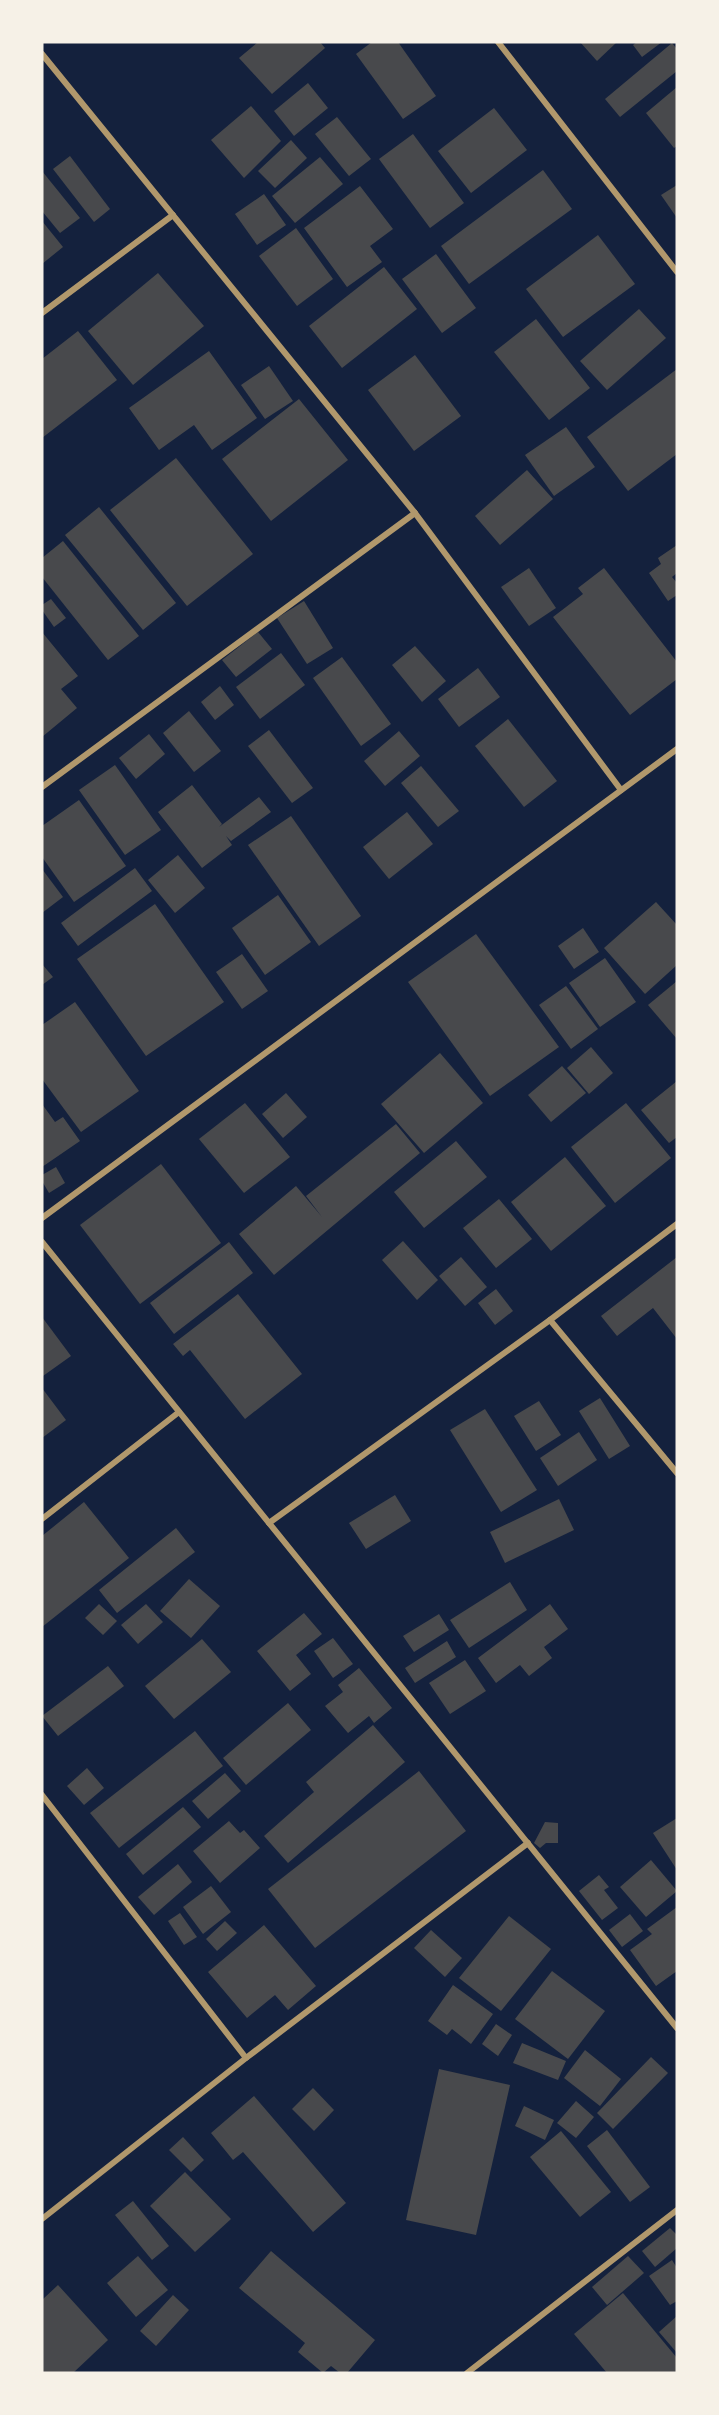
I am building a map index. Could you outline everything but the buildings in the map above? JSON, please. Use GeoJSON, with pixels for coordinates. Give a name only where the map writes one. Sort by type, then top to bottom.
{"type":"FeatureCollection","features":[{"type":"Feature","properties":{"kind":"street"},"geometry":{"type":"LineString","coordinates":[[498,42],[677,272]]}},
{"type":"Feature","properties":{"kind":"street"},"geometry":{"type":"LineString","coordinates":[[42,54],[415,513],[621,790]]}},
{"type":"Feature","properties":{"kind":"street"},"geometry":{"type":"LineString","coordinates":[[42,313],[173,215]]}},
{"type":"Feature","properties":{"kind":"street"},"geometry":{"type":"LineString","coordinates":[[42,787],[415,513]]}},
{"type":"Feature","properties":{"kind":"street"},"geometry":{"type":"LineString","coordinates":[[42,1218],[677,749]]}},
{"type":"Feature","properties":{"kind":"street"},"geometry":{"type":"LineString","coordinates":[[269,1522],[550,1320],[677,1224]]}},
{"type":"Feature","properties":{"kind":"street"},"geometry":{"type":"LineString","coordinates":[[42,1242],[677,2028]]}},
{"type":"Feature","properties":{"kind":"street"},"geometry":{"type":"LineString","coordinates":[[550,1320],[677,1473]]}},
{"type":"Feature","properties":{"kind":"street"},"geometry":{"type":"LineString","coordinates":[[42,1519],[179,1412]]}},
{"type":"Feature","properties":{"kind":"street"},"geometry":{"type":"LineString","coordinates":[[42,1795],[246,2058]]}},
{"type":"Feature","properties":{"kind":"street"},"geometry":{"type":"LineString","coordinates":[[42,2219],[246,2058],[528,1843]]}},
{"type":"Feature","properties":{"kind":"street"},"geometry":{"type":"LineString","coordinates":[[467,2373],[677,2210]]}}]}
